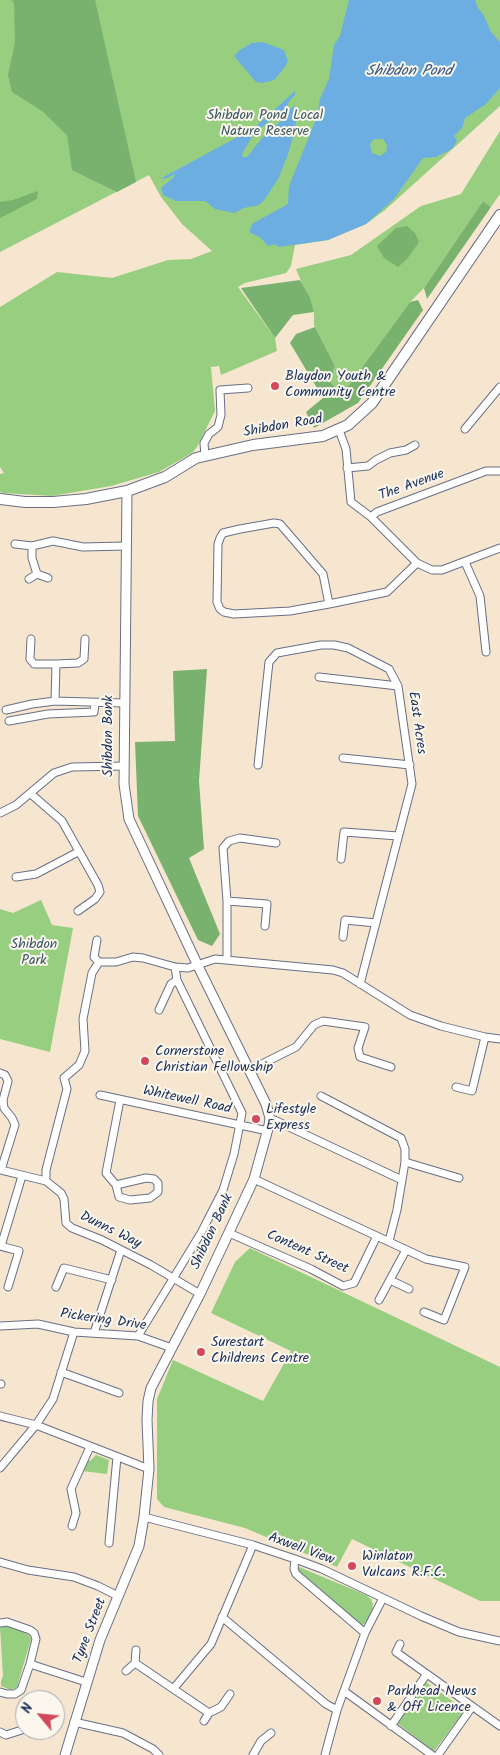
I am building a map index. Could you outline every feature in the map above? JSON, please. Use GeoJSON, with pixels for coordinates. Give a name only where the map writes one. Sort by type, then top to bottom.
{"type":"FeatureCollection","features":[{"type":"Feature","properties":{"kind":"main road","name":"Shibdon Road"},"geometry":{"type":"LineString","coordinates":[[0,499],[25,502],[53,502],[86,499],[126,492],[165,477],[196,458],[253,445],[323,436],[348,425],[372,403],[500,215]]}},
{"type":"Feature","properties":{"kind":"street"},"geometry":{"type":"LineString","coordinates":[[205,456],[204,443],[209,434],[218,427],[222,415],[220,390],[248,388]]}},
{"type":"Feature","properties":{"kind":"street"},"geometry":{"type":"LineString","coordinates":[[465,429],[500,388]]}},
{"type":"Feature","properties":{"kind":"street","name":"The Avenue"},"geometry":{"type":"LineString","coordinates":[[339,430],[346,449],[351,502],[371,516],[377,512],[486,472],[500,471]]}},
{"type":"Feature","properties":{"kind":"street"},"geometry":{"type":"LineString","coordinates":[[347,468],[368,466],[390,453],[406,450],[415,445]]}},
{"type":"Feature","properties":{"kind":"street","name":"Shibdon Bank"},"geometry":{"type":"LineString","coordinates":[[126,492],[124,784],[130,819],[198,966],[266,1104],[270,1118],[254,1179],[200,1294],[152,1388],[148,1401],[149,1469],[144,1517]]}},
{"type":"Feature","properties":{"kind":"street"},"geometry":{"type":"LineString","coordinates":[[371,516],[417,563],[432,570],[442,570],[500,548]]}},
{"type":"Feature","properties":{"kind":"street"},"geometry":{"type":"LineString","coordinates":[[329,604],[323,574],[280,524],[274,523],[223,533],[220,538],[217,592],[220,609],[234,614],[290,611],[329,604],[387,592],[417,563]]}},
{"type":"Feature","properties":{"kind":"street"},"geometry":{"type":"LineString","coordinates":[[16,544],[32,546],[53,542],[83,547],[125,546]]}},
{"type":"Feature","properties":{"kind":"street"},"geometry":{"type":"LineString","coordinates":[[32,546],[32,558],[37,574]]}},
{"type":"Feature","properties":{"kind":"street"},"geometry":{"type":"LineString","coordinates":[[465,562],[480,596],[486,652]]}},
{"type":"Feature","properties":{"kind":"street"},"geometry":{"type":"LineString","coordinates":[[37,574],[48,578]]}},
{"type":"Feature","properties":{"kind":"street"},"geometry":{"type":"LineString","coordinates":[[30,579],[37,574]]}},
{"type":"Feature","properties":{"kind":"street"},"geometry":{"type":"LineString","coordinates":[[32,640],[30,659],[34,664],[56,664],[78,663],[84,659],[84,639]]}},
{"type":"Feature","properties":{"kind":"street","name":"East Acres"},"geometry":{"type":"LineString","coordinates":[[258,765],[269,662],[277,652],[321,645],[334,645],[348,648],[389,668],[398,686],[412,784],[360,984]]}},
{"type":"Feature","properties":{"kind":"street"},"geometry":{"type":"LineString","coordinates":[[55,701],[56,664]]}},
{"type":"Feature","properties":{"kind":"street"},"geometry":{"type":"LineString","coordinates":[[319,677],[398,686]]}},
{"type":"Feature","properties":{"kind":"street"},"geometry":{"type":"LineString","coordinates":[[6,710],[55,701],[124,703]]}},
{"type":"Feature","properties":{"kind":"street"},"geometry":{"type":"LineString","coordinates":[[9,721],[48,714],[94,712],[95,703]]}},
{"type":"Feature","properties":{"kind":"street"},"geometry":{"type":"LineString","coordinates":[[343,758],[410,765]]}},
{"type":"Feature","properties":{"kind":"street"},"geometry":{"type":"LineString","coordinates":[[0,813],[16,805],[31,794],[47,777],[61,770],[72,767],[124,766]]}},
{"type":"Feature","properties":{"kind":"street"},"geometry":{"type":"LineString","coordinates":[[31,794],[62,821],[98,886],[100,892],[78,911]]}},
{"type":"Feature","properties":{"kind":"street"},"geometry":{"type":"LineString","coordinates":[[341,859],[344,832],[398,836]]}},
{"type":"Feature","properties":{"kind":"street"},"geometry":{"type":"LineString","coordinates":[[227,960],[227,901],[223,848],[229,841],[240,838],[276,843]]}},
{"type":"Feature","properties":{"kind":"street"},"geometry":{"type":"LineString","coordinates":[[16,876],[36,874],[78,852]]}},
{"type":"Feature","properties":{"kind":"street"},"geometry":{"type":"LineString","coordinates":[[227,901],[267,904],[265,926]]}},
{"type":"Feature","properties":{"kind":"street"},"geometry":{"type":"LineString","coordinates":[[343,937],[345,920],[376,923]]}},
{"type":"Feature","properties":{"kind":"street"},"geometry":{"type":"LineString","coordinates":[[97,940],[94,957],[99,962],[116,962],[133,957],[175,967],[188,968],[215,959],[333,970],[344,974],[410,1015],[441,1026],[500,1039]]}},
{"type":"Feature","properties":{"kind":"street"},"geometry":{"type":"LineString","coordinates":[[3,1074],[8,1082],[2,1100],[4,1108],[12,1118],[15,1126],[1,1171],[46,1181],[46,1170],[67,1089],[64,1078],[79,1065],[85,1050],[83,1019],[92,973],[99,962]]}},
{"type":"Feature","properties":{"kind":"street"},"geometry":{"type":"LineString","coordinates":[[138,1336],[202,1233],[223,1190],[241,1124],[242,1112],[177,980],[175,967]]}},
{"type":"Feature","properties":{"kind":"street"},"geometry":{"type":"LineString","coordinates":[[159,1010],[171,984],[177,980]]}},
{"type":"Feature","properties":{"kind":"street"},"geometry":{"type":"LineString","coordinates":[[250,1070],[296,1047],[314,1025],[323,1021],[365,1027],[358,1048],[360,1057],[391,1066]]}},
{"type":"Feature","properties":{"kind":"street"},"geometry":{"type":"LineString","coordinates":[[456,1087],[472,1091],[485,1037]]}},
{"type":"Feature","properties":{"kind":"street","name":"Whitewell Road"},"geometry":{"type":"LineString","coordinates":[[100,1095],[268,1131]]}},
{"type":"Feature","properties":{"kind":"street"},"geometry":{"type":"LineString","coordinates":[[320,1096],[401,1138],[405,1149],[405,1162],[398,1210],[389,1241]]}},
{"type":"Feature","properties":{"kind":"street"},"geometry":{"type":"LineString","coordinates":[[116,1185],[146,1178],[154,1179],[158,1183],[158,1192],[150,1198],[130,1200],[119,1197],[116,1185],[106,1173],[120,1100]]}},
{"type":"Feature","properties":{"kind":"street"},"geometry":{"type":"LineString","coordinates":[[270,1118],[402,1180]]}},
{"type":"Feature","properties":{"kind":"street"},"geometry":{"type":"LineString","coordinates":[[405,1162],[459,1178]]}},
{"type":"Feature","properties":{"kind":"street"},"geometry":{"type":"LineString","coordinates":[[8,1287],[19,1251],[0,1246],[22,1176]]}},
{"type":"Feature","properties":{"kind":"street"},"geometry":{"type":"LineString","coordinates":[[254,1179],[426,1259],[465,1267],[444,1320],[424,1312]]}},
{"type":"Feature","properties":{"kind":"street","name":"Dunns Way"},"geometry":{"type":"LineString","coordinates":[[46,1181],[61,1193],[64,1199],[66,1223],[72,1228],[102,1240],[151,1265],[200,1294]]}},
{"type":"Feature","properties":{"kind":"street","name":"Content Street"},"geometry":{"type":"LineString","coordinates":[[229,1232],[343,1286],[354,1283],[377,1236]]}},
{"type":"Feature","properties":{"kind":"street"},"geometry":{"type":"LineString","coordinates":[[94,1333],[121,1250]]}},
{"type":"Feature","properties":{"kind":"street"},"geometry":{"type":"LineString","coordinates":[[379,1300],[406,1250]]}},
{"type":"Feature","properties":{"kind":"street"},"geometry":{"type":"LineString","coordinates":[[56,1287],[64,1268],[112,1280]]}},
{"type":"Feature","properties":{"kind":"street"},"geometry":{"type":"LineString","coordinates":[[390,1280],[409,1289]]}},
{"type":"Feature","properties":{"kind":"street","name":"Pickering Drive"},"geometry":{"type":"LineString","coordinates":[[0,1326],[38,1324],[74,1332],[138,1336],[172,1348]]}},
{"type":"Feature","properties":{"kind":"street"},"geometry":{"type":"LineString","coordinates":[[0,1468],[36,1425],[53,1399],[74,1332]]}},
{"type":"Feature","properties":{"kind":"street"},"geometry":{"type":"LineString","coordinates":[[61,1372],[119,1393]]}},
{"type":"Feature","properties":{"kind":"street"},"geometry":{"type":"LineString","coordinates":[[0,1416],[36,1425],[149,1469]]}},
{"type":"Feature","properties":{"kind":"street"},"geometry":{"type":"LineString","coordinates":[[72,1526],[76,1513],[71,1489],[90,1447]]}},
{"type":"Feature","properties":{"kind":"street"},"geometry":{"type":"LineString","coordinates":[[109,1543],[117,1457]]}},
{"type":"Feature","properties":{"kind":"street","name":"Axwell View"},"geometry":{"type":"LineString","coordinates":[[144,1517],[253,1545],[295,1559],[322,1569],[459,1632],[500,1642]]}},
{"type":"Feature","properties":{"kind":"street","name":"Tyne Street"},"geometry":{"type":"LineString","coordinates":[[65,1755],[100,1640],[139,1546],[144,1517]]}},
{"type":"Feature","properties":{"kind":"street"},"geometry":{"type":"LineString","coordinates":[[174,1688],[211,1644],[253,1545]]}},
{"type":"Feature","properties":{"kind":"street"},"geometry":{"type":"LineString","coordinates":[[295,1559],[294,1569],[296,1574],[365,1633]]}},
{"type":"Feature","properties":{"kind":"street"},"geometry":{"type":"LineString","coordinates":[[0,1562],[28,1570],[74,1577],[118,1596]]}},
{"type":"Feature","properties":{"kind":"street"},"geometry":{"type":"LineString","coordinates":[[325,1755],[337,1710],[365,1633],[383,1598]]}},
{"type":"Feature","properties":{"kind":"street"},"geometry":{"type":"LineString","coordinates":[[222,1617],[326,1704],[337,1710]]}},
{"type":"Feature","properties":{"kind":"street"},"geometry":{"type":"LineString","coordinates":[[0,1623],[7,1622],[30,1630],[34,1633],[36,1639],[30,1664],[18,1693],[7,1694],[0,1692]]}},
{"type":"Feature","properties":{"kind":"street"},"geometry":{"type":"LineString","coordinates":[[400,1644],[396,1652],[500,1726]]}},
{"type":"Feature","properties":{"kind":"street"},"geometry":{"type":"LineString","coordinates":[[126,1671],[135,1663],[136,1650]]}},
{"type":"Feature","properties":{"kind":"street"},"geometry":{"type":"LineString","coordinates":[[135,1663],[209,1712]]}},
{"type":"Feature","properties":{"kind":"street"},"geometry":{"type":"LineString","coordinates":[[30,1664],[86,1682]]}},
{"type":"Feature","properties":{"kind":"street"},"geometry":{"type":"LineString","coordinates":[[391,1726],[426,1675]]}},
{"type":"Feature","properties":{"kind":"street"},"geometry":{"type":"LineString","coordinates":[[344,1692],[432,1755]]}},
{"type":"Feature","properties":{"kind":"street"},"geometry":{"type":"LineString","coordinates":[[204,1721],[209,1712],[221,1707],[230,1694]]}},
{"type":"Feature","properties":{"kind":"street"},"geometry":{"type":"LineString","coordinates":[[438,1755],[472,1707]]}},
{"type":"Feature","properties":{"kind":"street"},"geometry":{"type":"LineString","coordinates":[[74,1722],[123,1733],[153,1749],[159,1755]]}},
{"type":"Feature","properties":{"kind":"street"},"geometry":{"type":"LineString","coordinates":[[0,1732],[6,1734],[15,1733]]}},
{"type":"Feature","properties":{"kind":"street"},"geometry":{"type":"LineString","coordinates":[[253,1755],[261,1741],[271,1732]]}},
{"type":"Feature","properties":{"kind":"green space","name":"Shibdon Pond Local Nature Reserve"},"geometry":{"type":"Polygon","coordinates":[[[0,0],[500,0],[500,106],[385,210],[366,224],[328,240],[295,245],[291,266],[286,273],[245,283],[238,287],[275,338],[277,351],[221,375],[219,366],[211,367],[215,411],[197,447],[192,453],[159,472],[111,486],[52,496],[3,493],[0,492],[0,474],[4,473],[0,467],[0,307],[57,272],[112,278],[168,260],[191,259],[212,251],[182,224],[161,197],[149,175],[0,252],[0,0]]]}},
{"type":"Feature","properties":{"kind":"green space"},"geometry":{"type":"Polygon","coordinates":[[[12,0],[95,0],[136,182],[117,192],[72,170],[67,135],[42,111],[12,92],[8,75],[15,42],[14,4],[12,0]]]}},
{"type":"Feature","properties":{"kind":"green space"},"geometry":{"type":"Polygon","coordinates":[[[500,131],[500,194],[491,207],[483,201],[424,288],[410,302],[350,384],[339,393],[330,381],[335,366],[314,325],[314,312],[296,269],[351,255],[421,206],[461,194],[500,131]]]}},
{"type":"Feature","properties":{"kind":"green space"},"geometry":{"type":"Polygon","coordinates":[[[38,191],[37,199],[0,218],[0,202],[13,200],[38,191]]]}},
{"type":"Feature","properties":{"kind":"green space"},"geometry":{"type":"Polygon","coordinates":[[[483,201],[491,207],[427,299],[424,288],[483,201]]]}},
{"type":"Feature","properties":{"kind":"green space"},"geometry":{"type":"Polygon","coordinates":[[[407,226],[415,233],[419,242],[407,259],[398,267],[384,258],[377,246],[396,228],[407,226]]]}},
{"type":"Feature","properties":{"kind":"green space"},"geometry":{"type":"Polygon","coordinates":[[[300,280],[310,298],[314,312],[293,315],[275,338],[241,288],[300,280]]]}},
{"type":"Feature","properties":{"kind":"green space"},"geometry":{"type":"Polygon","coordinates":[[[418,300],[423,310],[358,403],[314,428],[306,412],[323,398],[290,343],[296,334],[315,327],[335,366],[330,381],[339,393],[350,384],[410,302],[418,300]]]}},
{"type":"Feature","properties":{"kind":"green space"},"geometry":{"type":"Polygon","coordinates":[[[207,669],[199,781],[204,849],[189,858],[220,934],[212,946],[198,940],[138,816],[135,742],[175,741],[173,671],[207,669]]]}},
{"type":"Feature","properties":{"kind":"green space","name":"Shibdon Park"},"geometry":{"type":"Polygon","coordinates":[[[41,900],[52,925],[73,928],[50,1052],[0,1039],[0,909],[13,913],[41,900]]]}},
{"type":"Feature","properties":{"kind":"green space"},"geometry":{"type":"Polygon","coordinates":[[[250,1248],[500,1367],[500,1601],[480,1601],[352,1539],[337,1567],[245,1528],[164,1507],[157,1499],[157,1399],[173,1360],[263,1401],[291,1351],[211,1313],[235,1262],[250,1248]]]}},
{"type":"Feature","properties":{"kind":"green space"},"geometry":{"type":"Polygon","coordinates":[[[96,1455],[109,1460],[107,1474],[82,1471],[87,1460],[90,1461],[96,1455]]]}},
{"type":"Feature","properties":{"kind":"green space"},"geometry":{"type":"Polygon","coordinates":[[[299,1567],[366,1595],[371,1599],[373,1604],[372,1612],[366,1623],[362,1625],[357,1623],[301,1573],[298,1570],[299,1567]]]}},
{"type":"Feature","properties":{"kind":"green space"},"geometry":{"type":"Polygon","coordinates":[[[5,1625],[18,1629],[29,1635],[31,1639],[17,1687],[11,1690],[1,1686],[3,1676],[0,1627],[5,1625]]]}},
{"type":"Feature","properties":{"kind":"green space"},"geometry":{"type":"Polygon","coordinates":[[[426,1682],[465,1710],[434,1751],[397,1723],[426,1682]]]}},
{"type":"Feature","properties":{"kind":"water","name":"Shibdon Pond"},"geometry":{"type":"Polygon","coordinates":[[[349,0],[475,0],[491,32],[500,42],[500,88],[486,104],[465,118],[462,128],[454,136],[457,141],[452,149],[436,157],[423,158],[394,199],[366,224],[328,240],[279,247],[275,244],[268,246],[261,238],[249,232],[252,224],[288,204],[289,186],[317,117],[320,99],[329,79],[334,45],[340,36],[349,0]],[[374,139],[370,144],[372,153],[380,156],[386,152],[387,145],[383,139],[374,139]]]}},
{"type":"Feature","properties":{"kind":"water"},"geometry":{"type":"Polygon","coordinates":[[[262,42],[284,50],[288,61],[274,80],[263,83],[256,82],[234,56],[252,43],[262,42]]]}},
{"type":"Feature","properties":{"kind":"water"},"geometry":{"type":"Polygon","coordinates":[[[295,91],[295,95],[285,109],[254,133],[242,154],[243,157],[247,157],[263,137],[295,106],[298,110],[294,134],[287,157],[278,179],[259,205],[244,208],[234,213],[215,209],[205,201],[176,201],[163,195],[161,188],[175,174],[160,179],[254,128],[295,91]]]}},
{"type":"Feature","properties":{"kind":"place","name":"Blaydon Youth & Community Centre"},"geometry":{"type":"Point","coordinates":[275,386]}},
{"type":"Feature","properties":{"kind":"place","name":"Cornerstone Christian Fellowship"},"geometry":{"type":"Point","coordinates":[145,1061]}},
{"type":"Feature","properties":{"kind":"place","name":"Lifestyle Express"},"geometry":{"type":"Point","coordinates":[256,1119]}},
{"type":"Feature","properties":{"kind":"place","name":"Surestart Childrens Centre"},"geometry":{"type":"Point","coordinates":[201,1352]}},
{"type":"Feature","properties":{"kind":"place","name":"Winlaton Vulcans R.F.C."},"geometry":{"type":"Point","coordinates":[352,1566]}},
{"type":"Feature","properties":{"kind":"place","name":"Parkhead News & Off Licence"},"geometry":{"type":"Point","coordinates":[377,1701]}}]}
